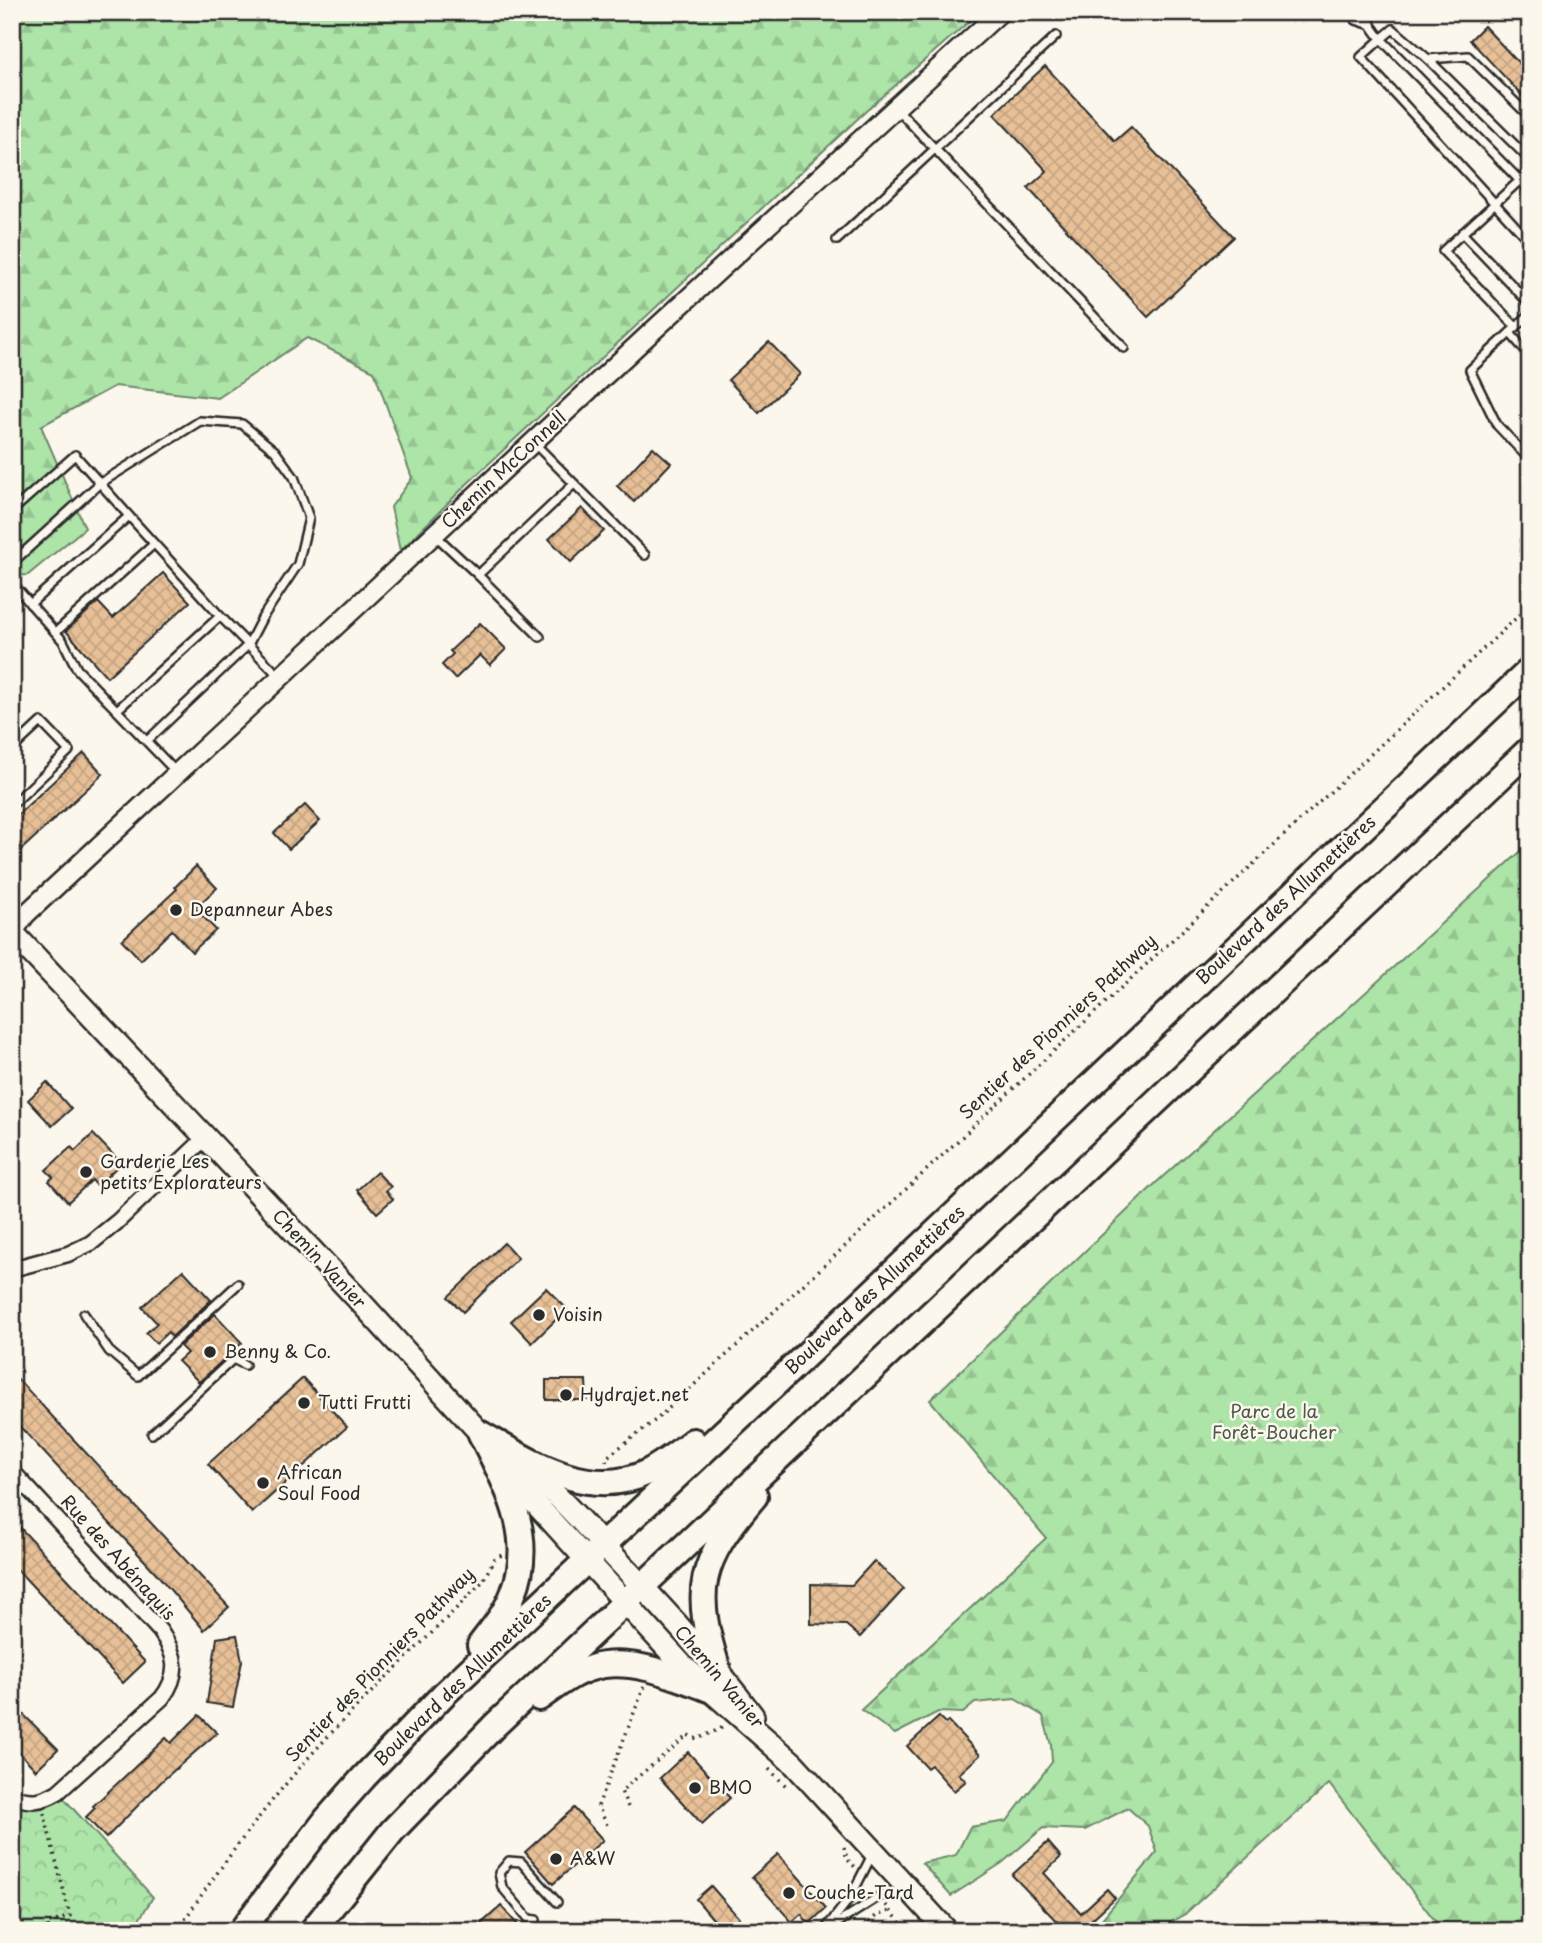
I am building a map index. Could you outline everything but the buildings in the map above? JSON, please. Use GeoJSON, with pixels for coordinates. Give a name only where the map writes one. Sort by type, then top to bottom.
{"type":"FeatureCollection","features":[{"type":"Feature","properties":{"kind":"highway","name":"Boulevard des Allumettières"},"geometry":{"type":"LineString","coordinates":[[241,1931],[326,1820],[363,1777],[444,1695],[1530,670]]}},
{"type":"Feature","properties":{"kind":"highway"},"geometry":{"type":"LineString","coordinates":[[312,1931],[393,1830],[494,1726],[1530,749]]}},
{"type":"Feature","properties":{"kind":"highway"},"geometry":{"type":"LineString","coordinates":[[481,1434],[542,1468],[565,1476],[603,1482],[631,1478],[663,1463],[806,1356]]}},
{"type":"Feature","properties":{"kind":"highway"},"geometry":{"type":"LineString","coordinates":[[494,1726],[578,1673],[606,1665],[658,1670],[714,1681],[704,1612],[706,1572],[713,1553],[742,1511],[838,1401]]}},
{"type":"Feature","properties":{"kind":"highway"},"geometry":{"type":"LineString","coordinates":[[444,1695],[506,1609],[519,1578],[521,1533],[514,1501],[481,1434]]}},
{"type":"Feature","properties":{"kind":"main road","name":"Chemin Vanier"},"geometry":{"type":"LineString","coordinates":[[12,932],[355,1296],[481,1434],[524,1491],[594,1552],[632,1593],[684,1667],[714,1681],[947,1931]]}},
{"type":"Feature","properties":{"kind":"street","name":"Chemin McConnell"},"geometry":{"type":"LineString","coordinates":[[12,932],[26,914],[434,534],[1000,12]]}},
{"type":"Feature","properties":{"kind":"street"},"geometry":{"type":"LineString","coordinates":[[12,1269],[68,1254],[91,1243],[117,1222],[205,1138]]}},
{"type":"Feature","properties":{"kind":"street","name":"Rue des Abénaquis"},"geometry":{"type":"LineString","coordinates":[[12,1471],[160,1631],[174,1658],[175,1673],[171,1686],[162,1698],[58,1792],[41,1801]]}},
{"type":"Feature","properties":{"kind":"street"},"geometry":{"type":"LineString","coordinates":[[12,1796],[23,1801],[41,1801]]}},
{"type":"Feature","properties":{"kind":"lane"},"geometry":{"type":"LineString","coordinates":[[1349,12],[1356,20],[1371,25]]}},
{"type":"Feature","properties":{"kind":"lane"},"geometry":{"type":"LineString","coordinates":[[1369,12],[1371,25],[1381,39],[1530,191]]}},
{"type":"Feature","properties":{"kind":"lane"},"geometry":{"type":"LineString","coordinates":[[1530,160],[1428,58],[1393,29],[1361,57],[1530,242]]}},
{"type":"Feature","properties":{"kind":"lane"},"geometry":{"type":"LineString","coordinates":[[837,240],[1056,36]]}},
{"type":"Feature","properties":{"kind":"lane"},"geometry":{"type":"LineString","coordinates":[[1428,58],[1468,56],[1530,117]]}},
{"type":"Feature","properties":{"kind":"lane"},"geometry":{"type":"LineString","coordinates":[[896,108],[1124,348]]}},
{"type":"Feature","properties":{"kind":"lane"},"geometry":{"type":"LineString","coordinates":[[1530,171],[1443,251],[1513,330],[1530,356]]}},
{"type":"Feature","properties":{"kind":"lane"},"geometry":{"type":"LineString","coordinates":[[1462,233],[1530,304]]}},
{"type":"Feature","properties":{"kind":"lane"},"geometry":{"type":"LineString","coordinates":[[1528,318],[1469,370],[1497,425],[1530,460]]}},
{"type":"Feature","properties":{"kind":"lane"},"geometry":{"type":"LineString","coordinates":[[12,563],[99,484],[200,421],[242,424],[275,451],[294,477],[309,518],[298,564],[262,618],[248,645],[147,741]]}},
{"type":"Feature","properties":{"kind":"lane"},"geometry":{"type":"LineString","coordinates":[[534,442],[645,555]]}},
{"type":"Feature","properties":{"kind":"lane"},"geometry":{"type":"LineString","coordinates":[[12,511],[75,455],[220,617],[281,677]]}},
{"type":"Feature","properties":{"kind":"lane"},"geometry":{"type":"LineString","coordinates":[[478,575],[574,484]]}},
{"type":"Feature","properties":{"kind":"lane"},"geometry":{"type":"LineString","coordinates":[[30,604],[129,516]]}},
{"type":"Feature","properties":{"kind":"lane"},"geometry":{"type":"LineString","coordinates":[[434,534],[540,637]]}},
{"type":"Feature","properties":{"kind":"lane"},"geometry":{"type":"LineString","coordinates":[[56,632],[154,544]]}},
{"type":"Feature","properties":{"kind":"lane"},"geometry":{"type":"LineString","coordinates":[[12,583],[63,640],[77,668],[178,773]]}},
{"type":"Feature","properties":{"kind":"lane"},"geometry":{"type":"LineString","coordinates":[[117,710],[220,617]]}},
{"type":"Feature","properties":{"kind":"lane"},"geometry":{"type":"LineString","coordinates":[[12,749],[41,722],[69,751],[12,805]]}},
{"type":"Feature","properties":{"kind":"lane"},"geometry":{"type":"LineString","coordinates":[[84,1314],[110,1351],[138,1376],[238,1284]]}},
{"type":"Feature","properties":{"kind":"lane"},"geometry":{"type":"LineString","coordinates":[[152,1434],[233,1359],[245,1365]]}},
{"type":"Feature","properties":{"kind":"lane"},"geometry":{"type":"LineString","coordinates":[[824,1931],[850,1898],[874,1851]]}},
{"type":"Feature","properties":{"kind":"lane"},"geometry":{"type":"LineString","coordinates":[[536,1920],[529,1919],[502,1887],[499,1873],[509,1861],[521,1862],[557,1902]]}},
{"type":"Feature","properties":{"kind":"lane"},"geometry":{"type":"LineString","coordinates":[[824,1931],[880,1896],[908,1890]]}},
{"type":"Feature","properties":{"kind":"path","name":"Sentier des Pionniers Pathway"},"geometry":{"type":"LineString","coordinates":[[605,1466],[607,1458],[657,1419],[845,1246],[1530,605]]}},
{"type":"Feature","properties":{"kind":"path","name":"Sentier des Pionniers Pathway"},"geometry":{"type":"LineString","coordinates":[[177,1931],[250,1827],[309,1758],[351,1712],[475,1590],[483,1581],[494,1559],[504,1554]]}},
{"type":"Feature","properties":{"kind":"path"},"geometry":{"type":"LineString","coordinates":[[607,1825],[598,1806],[647,1681]]}},
{"type":"Feature","properties":{"kind":"path"},"geometry":{"type":"LineString","coordinates":[[628,1807],[621,1791],[688,1735],[697,1739],[724,1727],[717,1721]]}},
{"type":"Feature","properties":{"kind":"path"},"geometry":{"type":"LineString","coordinates":[[762,1763],[791,1790]]}},
{"type":"Feature","properties":{"kind":"path"},"geometry":{"type":"LineString","coordinates":[[41,1801],[70,1916],[47,1924],[49,1931]]}},
{"type":"Feature","properties":{"kind":"path"},"geometry":{"type":"LineString","coordinates":[[838,1838],[845,1849],[847,1859],[862,1875]]}},
{"type":"Feature","properties":{"kind":"path"},"geometry":{"type":"LineString","coordinates":[[880,1896],[907,1931]]}},
{"type":"Feature","properties":{"kind":"path"},"geometry":{"type":"LineString","coordinates":[[858,1931],[876,1916],[890,1911]]}},
{"type":"Feature","properties":{"kind":"green space"},"geometry":{"type":"Polygon","coordinates":[[[12,12],[980,12],[866,111],[467,484],[400,551],[391,507],[412,478],[374,371],[307,338],[218,398],[115,386],[41,426],[85,528],[28,575],[12,576],[12,12]]]}},
{"type":"Feature","properties":{"kind":"green space","name":"Parc de la Forêt-Boucher"},"geometry":{"type":"Polygon","coordinates":[[[1530,843],[1530,1931],[1443,1931],[1329,1784],[1185,1914],[1155,1931],[1092,1931],[1157,1852],[1148,1826],[1128,1808],[1085,1830],[1043,1828],[1002,1863],[951,1896],[922,1863],[956,1855],[970,1827],[1007,1821],[1052,1762],[1051,1745],[1043,1716],[1015,1699],[975,1703],[963,1713],[938,1712],[895,1734],[861,1710],[1046,1538],[930,1400],[1157,1182],[1530,843]]]}},
{"type":"Feature","properties":{"kind":"green space"},"geometry":{"type":"Polygon","coordinates":[[[58,1792],[153,1897],[132,1931],[12,1931],[12,1823],[23,1801],[58,1792]]]}},
{"type":"Feature","properties":{"kind":"place","name":"Depanneur Abes"},"geometry":{"type":"Point","coordinates":[176,910]}},
{"type":"Feature","properties":{"kind":"place","name":"Garderie Les petits Explorateurs"},"geometry":{"type":"Point","coordinates":[86,1172]}},
{"type":"Feature","properties":{"kind":"place","name":"Voisin"},"geometry":{"type":"Point","coordinates":[539,1315]}},
{"type":"Feature","properties":{"kind":"place","name":"Benny & Co."},"geometry":{"type":"Point","coordinates":[210,1352]}},
{"type":"Feature","properties":{"kind":"place","name":"Hydrajet.net"},"geometry":{"type":"Point","coordinates":[566,1395]}},
{"type":"Feature","properties":{"kind":"place","name":"Tutti Frutti"},"geometry":{"type":"Point","coordinates":[304,1403]}},
{"type":"Feature","properties":{"kind":"place","name":"African Soul Food"},"geometry":{"type":"Point","coordinates":[263,1483]}},
{"type":"Feature","properties":{"kind":"place","name":"BMO"},"geometry":{"type":"Point","coordinates":[695,1788]}},
{"type":"Feature","properties":{"kind":"place","name":"A&W"},"geometry":{"type":"Point","coordinates":[556,1859]}},
{"type":"Feature","properties":{"kind":"place","name":"Couche-Tard"},"geometry":{"type":"Point","coordinates":[789,1893]}}]}
